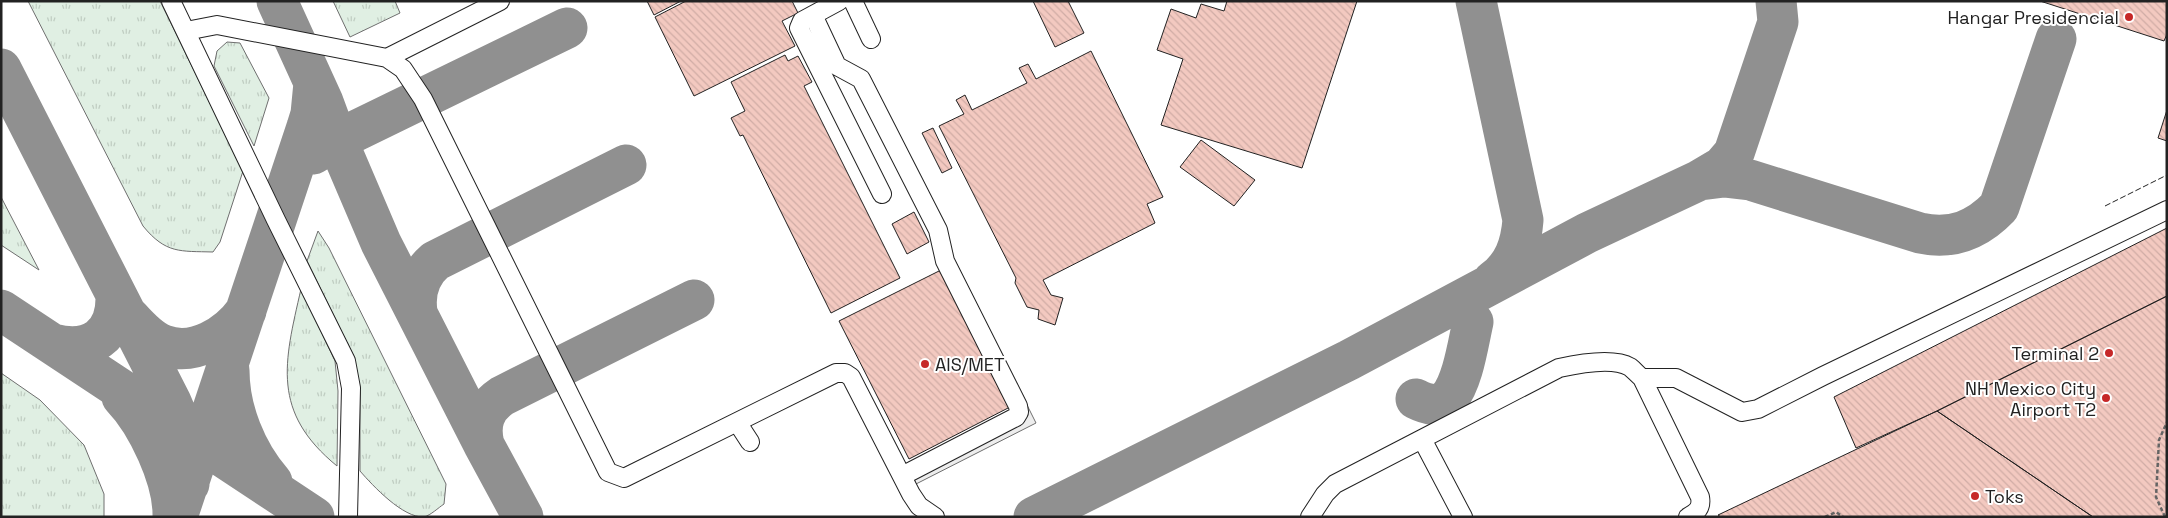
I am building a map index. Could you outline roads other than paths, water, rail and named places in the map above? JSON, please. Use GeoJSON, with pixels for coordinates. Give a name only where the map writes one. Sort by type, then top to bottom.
{"type":"FeatureCollection","features":[{"type":"Feature","properties":{"kind":"lane"},"geometry":{"type":"LineString","coordinates":[[171,1],[346,361],[351,388],[348,517]]}},
{"type":"Feature","properties":{"kind":"lane"},"geometry":{"type":"LineString","coordinates":[[387,58],[500,1]]}},
{"type":"Feature","properties":{"kind":"lane"},"geometry":{"type":"LineString","coordinates":[[839,1],[802,21],[798,28],[882,194]]}},
{"type":"Feature","properties":{"kind":"lane"},"geometry":{"type":"LineString","coordinates":[[852,1],[871,39]]}},
{"type":"Feature","properties":{"kind":"lane"},"geometry":{"type":"LineString","coordinates":[[813,15],[837,66],[861,79],[938,230],[945,261],[1018,406],[1016,417],[902,476]]}},
{"type":"Feature","properties":{"kind":"lane"},"geometry":{"type":"LineString","coordinates":[[186,31],[216,25],[387,58],[402,69],[423,99],[608,472],[624,478],[836,373],[845,373],[851,377],[919,506],[935,517]]}},
{"type":"Feature","properties":{"kind":"lane"},"geometry":{"type":"LineString","coordinates":[[1642,378],[1676,378],[1742,412],[1758,409],[2167,210]]}},
{"type":"Feature","properties":{"kind":"lane"},"geometry":{"type":"LineString","coordinates":[[1310,517],[1325,494],[1335,484],[1559,368],[1583,363],[1617,364],[1630,367],[1642,378],[1700,497],[1700,507],[1688,517]]}},
{"type":"Feature","properties":{"kind":"lane"},"geometry":{"type":"LineString","coordinates":[[737,422],[750,442]]}},
{"type":"Feature","properties":{"kind":"lane"},"geometry":{"type":"LineString","coordinates":[[1422,439],[1463,517]]}},
{"type":"Feature","properties":{"kind":"place","name":"Hangar Presidencial"},"geometry":{"type":"Point","coordinates":[2129,17]}},
{"type":"Feature","properties":{"kind":"place","name":"Terminal 2"},"geometry":{"type":"Point","coordinates":[2109,353]}},
{"type":"Feature","properties":{"kind":"place","name":"AIS/MET"},"geometry":{"type":"Point","coordinates":[925,364]}},
{"type":"Feature","properties":{"kind":"place","name":"NH Mexico City Airport T2"},"geometry":{"type":"Point","coordinates":[2106,398]}},
{"type":"Feature","properties":{"kind":"place","name":"Toks"},"geometry":{"type":"Point","coordinates":[1975,496]}}]}
